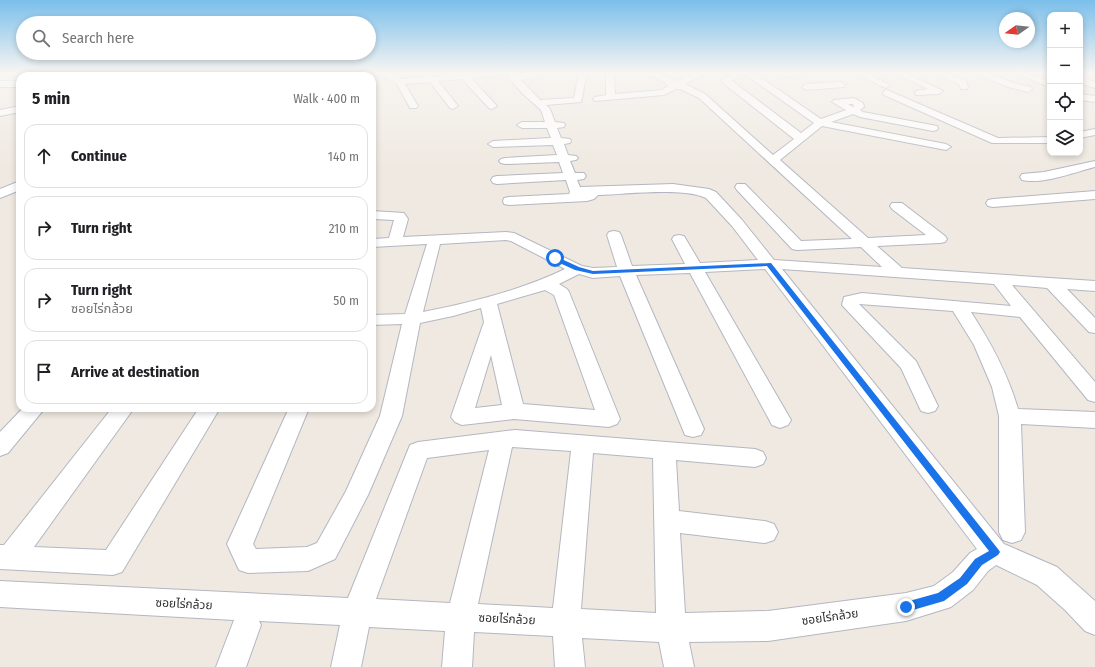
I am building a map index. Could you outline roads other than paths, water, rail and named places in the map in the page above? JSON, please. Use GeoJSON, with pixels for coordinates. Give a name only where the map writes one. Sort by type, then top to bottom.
{"type":"FeatureCollection","features":[{"type":"Feature","properties":{"kind":"street"},"geometry":{"type":"LineString","coordinates":[[544,104],[555,114],[555,125],[561,141],[575,177],[585,193]]}},
{"type":"Feature","properties":{"kind":"street"},"geometry":{"type":"LineString","coordinates":[[713,104],[772,160],[898,274]]}},
{"type":"Feature","properties":{"kind":"street"},"geometry":{"type":"LineString","coordinates":[[756,104],[800,138]]}},
{"type":"Feature","properties":{"kind":"street"},"geometry":{"type":"LineString","coordinates":[[794,104],[821,123],[946,147]]}},
{"type":"Feature","properties":{"kind":"street"},"geometry":{"type":"LineString","coordinates":[[919,104],[996,141],[1047,140]]}},
{"type":"Feature","properties":{"kind":"street"},"geometry":{"type":"LineString","coordinates":[[0,113],[16,109]]}},
{"type":"Feature","properties":{"kind":"street"},"geometry":{"type":"LineString","coordinates":[[772,160],[784,154],[800,138],[821,123],[854,111],[933,128]]}},
{"type":"Feature","properties":{"kind":"street"},"geometry":{"type":"LineString","coordinates":[[522,124],[555,125]]}},
{"type":"Feature","properties":{"kind":"street"},"geometry":{"type":"LineString","coordinates":[[1083,134],[1095,132]]}},
{"type":"Feature","properties":{"kind":"street"},"geometry":{"type":"LineString","coordinates":[[493,144],[561,141]]}},
{"type":"Feature","properties":{"kind":"street"},"geometry":{"type":"LineString","coordinates":[[505,161],[568,158]]}},
{"type":"Feature","properties":{"kind":"street"},"geometry":{"type":"LineString","coordinates":[[1026,177],[1044,176],[1095,164]]}},
{"type":"Feature","properties":{"kind":"street"},"geometry":{"type":"LineString","coordinates":[[498,180],[575,177]]}},
{"type":"Feature","properties":{"kind":"street"},"geometry":{"type":"LineString","coordinates":[[0,194],[16,187]]}},
{"type":"Feature","properties":{"kind":"street"},"geometry":{"type":"LineString","coordinates":[[742,187],[797,246],[940,239],[897,206]]}},
{"type":"Feature","properties":{"kind":"street"},"geometry":{"type":"LineString","coordinates":[[509,201],[585,193],[676,192],[695,190],[711,195],[737,223],[769,264],[1004,542],[1075,600],[1095,621]]}},
{"type":"Feature","properties":{"kind":"street"},"geometry":{"type":"LineString","coordinates":[[993,203],[1095,195]]}},
{"type":"Feature","properties":{"kind":"street"},"geometry":{"type":"LineString","coordinates":[[376,215],[399,216],[401,219],[395,242]]}},
{"type":"Feature","properties":{"kind":"street"},"geometry":{"type":"LineString","coordinates":[[614,235],[626,271],[694,429]]}},
{"type":"Feature","properties":{"kind":"street"},"geometry":{"type":"LineString","coordinates":[[376,243],[506,236],[514,237],[581,270],[626,271],[769,264],[898,274],[1095,286]]}},
{"type":"Feature","properties":{"kind":"street"},"geometry":{"type":"LineString","coordinates":[[679,239],[780,420]]}},
{"type":"Feature","properties":{"kind":"street"},"geometry":{"type":"LineString","coordinates":[[297,412],[240,544],[248,561],[308,559],[326,551],[356,495],[392,416],[412,319],[434,245]]}},
{"type":"Feature","properties":{"kind":"street"},"geometry":{"type":"LineString","coordinates":[[376,320],[412,319],[488,302],[550,286],[581,270]]}},
{"type":"Feature","properties":{"kind":"street"},"geometry":{"type":"LineString","coordinates":[[999,280],[1095,395]]}},
{"type":"Feature","properties":{"kind":"street"},"geometry":{"type":"LineString","coordinates":[[1052,283],[1095,328]]}},
{"type":"Feature","properties":{"kind":"street"},"geometry":{"type":"LineString","coordinates":[[492,321],[462,417],[514,411],[609,419],[561,292],[550,286]]}},
{"type":"Feature","properties":{"kind":"street"},"geometry":{"type":"LineString","coordinates":[[928,406],[909,365],[861,318],[850,305],[850,301],[862,298],[1025,312]]}},
{"type":"Feature","properties":{"kind":"street"},"geometry":{"type":"LineString","coordinates":[[488,302],[514,411]]}},
{"type":"Feature","properties":{"kind":"street"},"geometry":{"type":"LineString","coordinates":[[959,306],[983,345],[1002,387],[1010,416],[1004,542]]}},
{"type":"Feature","properties":{"kind":"street"},"geometry":{"type":"LineString","coordinates":[[0,447],[31,412]]}},
{"type":"Feature","properties":{"kind":"street"},"geometry":{"type":"LineString","coordinates":[[6,557],[121,412]]}},
{"type":"Feature","properties":{"kind":"street"},"geometry":{"type":"LineString","coordinates":[[6,557],[113,563],[207,412]]}},
{"type":"Feature","properties":{"kind":"street"},"geometry":{"type":"LineString","coordinates":[[1010,416],[1095,420]]}},
{"type":"Feature","properties":{"kind":"street"},"geometry":{"type":"LineString","coordinates":[[346,667],[357,612],[418,451],[515,438],[755,458]]}},
{"type":"Feature","properties":{"kind":"street"},"geometry":{"type":"LineString","coordinates":[[457,667],[461,617],[503,439]]}},
{"type":"Feature","properties":{"kind":"street"},"geometry":{"type":"LineString","coordinates":[[570,667],[566,622],[583,443]]}},
{"type":"Feature","properties":{"kind":"street"},"geometry":{"type":"LineString","coordinates":[[664,450],[671,628],[680,667]]}},
{"type":"Feature","properties":{"kind":"street"},"geometry":{"type":"LineString","coordinates":[[667,521],[765,532]]}},
{"type":"Feature","properties":{"kind":"street","name":"ซอยไร่กล้วย"},"geometry":{"type":"LineString","coordinates":[[0,594],[671,628],[768,626],[906,607],[941,597],[963,581],[979,562],[1004,542]]}},
{"type":"Feature","properties":{"kind":"street"},"geometry":{"type":"LineString","coordinates":[[231,667],[246,625]]}}]}
